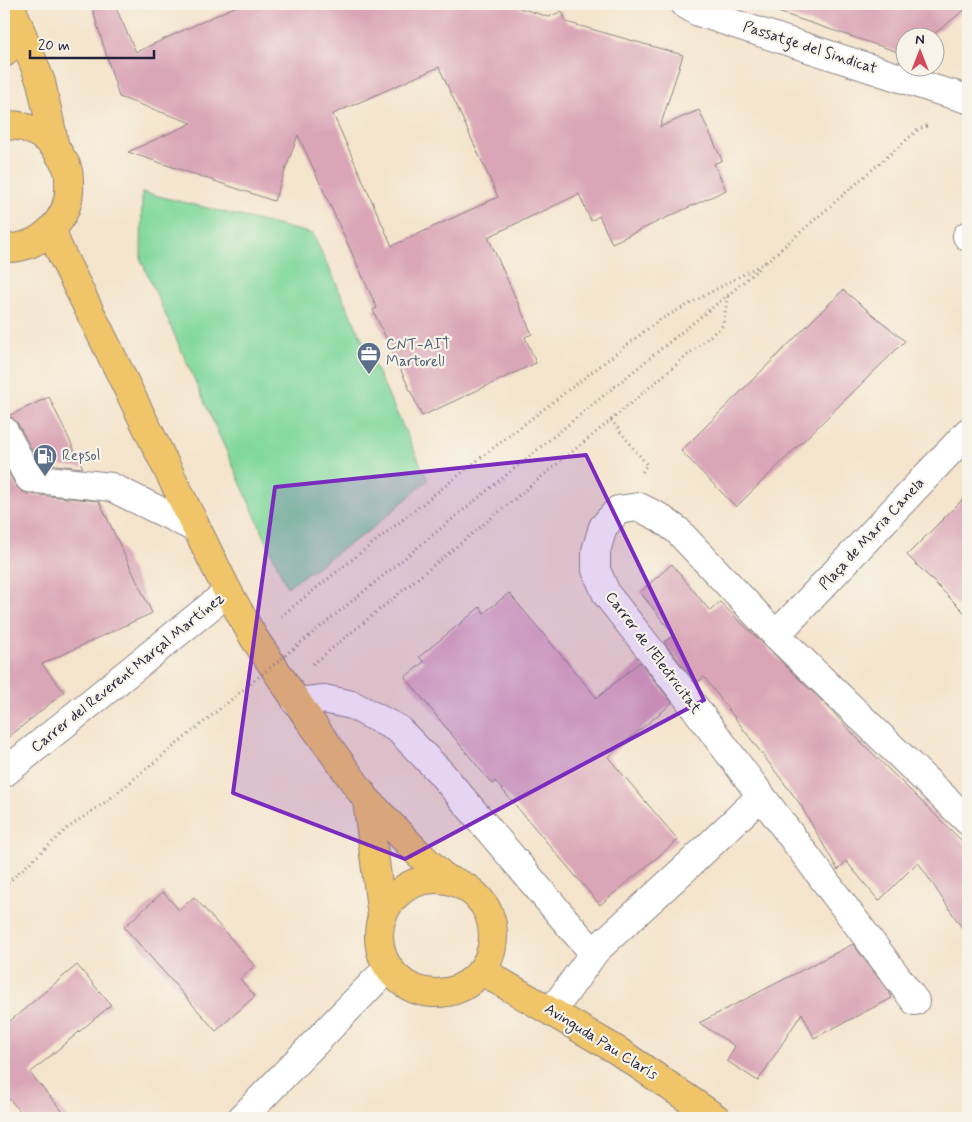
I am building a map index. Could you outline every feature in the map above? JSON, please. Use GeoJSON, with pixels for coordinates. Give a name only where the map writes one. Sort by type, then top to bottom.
{"type":"FeatureCollection","features":[{"type":"Feature","properties":{"kind":"main road"},"geometry":{"type":"LineString","coordinates":[[4,53],[13,9]]}},
{"type":"Feature","properties":{"kind":"main road"},"geometry":{"type":"LineString","coordinates":[[13,9],[42,82],[55,147]]}},
{"type":"Feature","properties":{"kind":"main road"},"geometry":{"type":"LineString","coordinates":[[4,126],[10,125],[27,128],[46,137],[55,147],[68,171],[70,192],[64,212],[52,230],[39,240],[4,254]]}},
{"type":"Feature","properties":{"kind":"main road"},"geometry":{"type":"LineString","coordinates":[[52,230],[57,245],[228,592],[254,638],[291,694],[367,800],[446,879]]}},
{"type":"Feature","properties":{"kind":"main road"},"geometry":{"type":"LineString","coordinates":[[367,800],[382,916]]}},
{"type":"Feature","properties":{"kind":"main road"},"geometry":{"type":"LineString","coordinates":[[427,879],[446,879],[464,886],[479,897],[489,914],[493,932],[492,950],[483,970],[472,981],[455,990],[438,993],[420,991],[403,983],[389,969],[382,957],[378,941],[379,925],[393,896],[409,883],[427,879]]}},
{"type":"Feature","properties":{"kind":"main road","name":"Avinguda Pau Clarís"},"geometry":{"type":"LineString","coordinates":[[483,970],[618,1050],[716,1118]]}},
{"type":"Feature","properties":{"kind":"street","name":"Passatge del Sindicat"},"geometry":{"type":"LineString","coordinates":[[685,4],[698,12],[968,99]]}},
{"type":"Feature","properties":{"kind":"street"},"geometry":{"type":"LineString","coordinates":[[4,431],[29,478],[111,487],[197,529]]}},
{"type":"Feature","properties":{"kind":"street","name":"Plaça de Maria Canela"},"geometry":{"type":"LineString","coordinates":[[776,635],[968,432]]}},
{"type":"Feature","properties":{"kind":"street"},"geometry":{"type":"LineString","coordinates":[[618,510],[639,507],[659,517],[678,530],[776,635],[968,821]]}},
{"type":"Feature","properties":{"kind":"street","name":"Carrer de l'Electricitat"},"geometry":{"type":"LineString","coordinates":[[618,510],[603,527],[596,551],[596,570],[607,595],[684,693],[915,1001]]}},
{"type":"Feature","properties":{"kind":"street","name":"Carrer del Reverent Marçal Martínez"},"geometry":{"type":"LineString","coordinates":[[4,773],[228,592]]}},
{"type":"Feature","properties":{"kind":"street"},"geometry":{"type":"LineString","coordinates":[[291,694],[352,705],[398,729],[440,772],[576,933],[585,943],[596,950]]}},
{"type":"Feature","properties":{"kind":"street"},"geometry":{"type":"LineString","coordinates":[[552,1011],[596,950],[761,796]]}},
{"type":"Feature","properties":{"kind":"street"},"geometry":{"type":"LineString","coordinates":[[242,1118],[376,980],[389,969]]}},
{"type":"Feature","properties":{"kind":"path"},"geometry":{"type":"LineString","coordinates":[[4,886],[69,827],[107,801],[728,295],[919,130],[935,122]]}},
{"type":"Feature","properties":{"kind":"path"},"geometry":{"type":"LineString","coordinates":[[254,638],[488,452],[658,321],[766,262]]}},
{"type":"Feature","properties":{"kind":"path"},"geometry":{"type":"LineString","coordinates":[[291,694],[723,325],[728,295]]}},
{"type":"Feature","properties":{"kind":"path"},"geometry":{"type":"LineString","coordinates":[[610,420],[647,465],[618,510]]}},
{"type":"Feature","properties":{"kind":"highlighted area"},"geometry":{"type":"Polygon","coordinates":[[[586,455],[704,700],[405,859],[233,793],[275,487],[586,455]]]}},
{"type":"Feature","properties":{"kind":"green space"},"geometry":{"type":"Polygon","coordinates":[[[142,192],[313,234],[428,480],[374,527],[287,587],[141,260],[142,192]]]}},
{"type":"Feature","properties":{"kind":"building"},"geometry":{"type":"Polygon","coordinates":[[[91,4],[114,4],[136,52],[241,4],[507,4],[549,17],[562,11],[566,22],[683,55],[660,127],[699,110],[722,160],[714,164],[726,190],[612,243],[599,216],[591,221],[579,194],[488,237],[532,334],[525,337],[536,363],[422,416],[373,310],[377,308],[298,135],[274,201],[128,152],[192,123],[119,97],[91,4]],[[439,67],[333,114],[392,246],[498,197],[439,67]]]}},
{"type":"Feature","properties":{"kind":"building"},"geometry":{"type":"Polygon","coordinates":[[[773,4],[968,4],[968,7],[942,28],[894,28],[894,51],[772,10],[773,4]]]}},
{"type":"Feature","properties":{"kind":"building"},"geometry":{"type":"Polygon","coordinates":[[[843,290],[905,341],[736,507],[681,451],[843,290]]]}},
{"type":"Feature","properties":{"kind":"building"},"geometry":{"type":"Polygon","coordinates":[[[49,397],[83,468],[39,463],[18,424],[13,418],[8,416],[49,397]]]}},
{"type":"Feature","properties":{"kind":"building"},"geometry":{"type":"Polygon","coordinates":[[[4,464],[15,485],[27,494],[99,501],[152,613],[42,664],[64,692],[4,741],[4,464]]]}},
{"type":"Feature","properties":{"kind":"building"},"geometry":{"type":"Polygon","coordinates":[[[968,494],[968,616],[907,555],[968,494]]]}},
{"type":"Feature","properties":{"kind":"building"},"geometry":{"type":"Polygon","coordinates":[[[672,564],[710,611],[720,602],[968,847],[968,937],[918,862],[879,901],[846,861],[838,870],[800,804],[704,677],[696,683],[664,642],[674,635],[640,592],[672,564]]]}},
{"type":"Feature","properties":{"kind":"building"},"geometry":{"type":"Polygon","coordinates":[[[509,593],[597,698],[640,662],[672,703],[608,757],[678,840],[600,905],[495,781],[492,784],[405,677],[424,662],[419,657],[480,607],[484,613],[509,593]]]}},
{"type":"Feature","properties":{"kind":"building"},"geometry":{"type":"Polygon","coordinates":[[[163,892],[179,910],[194,897],[255,966],[240,979],[255,996],[216,1031],[124,927],[163,892]]]}},
{"type":"Feature","properties":{"kind":"building"},"geometry":{"type":"Polygon","coordinates":[[[853,944],[892,998],[814,1038],[802,1013],[758,1081],[727,1061],[735,1046],[699,1023],[853,944]]]}},
{"type":"Feature","properties":{"kind":"building"},"geometry":{"type":"Polygon","coordinates":[[[77,965],[111,1005],[30,1073],[68,1118],[26,1118],[4,1095],[4,1026],[77,965]]]}},
{"type":"Feature","properties":{"kind":"place","name":"CNT-AIT Martorell"},"geometry":{"type":"Point","coordinates":[369,375]}},
{"type":"Feature","properties":{"kind":"place","name":"Repsol"},"geometry":{"type":"Point","coordinates":[45,477]}}]}
